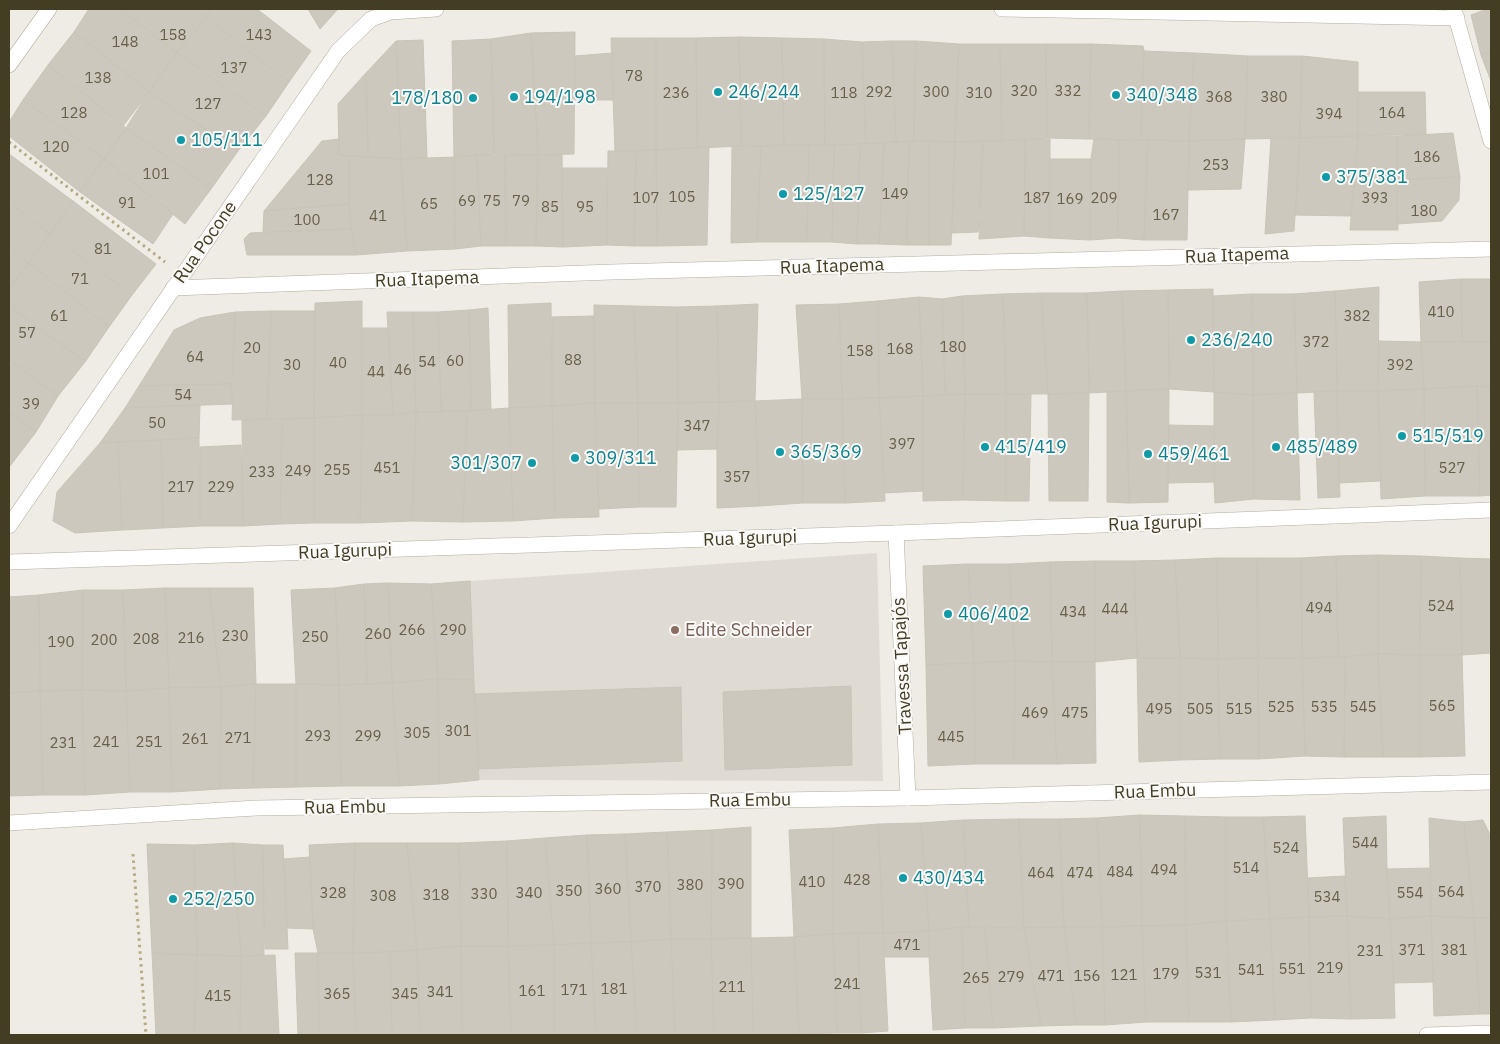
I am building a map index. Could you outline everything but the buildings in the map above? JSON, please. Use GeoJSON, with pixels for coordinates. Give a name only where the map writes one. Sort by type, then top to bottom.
{"type":"FeatureCollection","features":[{"type":"Feature","properties":{"kind":"street"},"geometry":{"type":"LineString","coordinates":[[9,65],[49,9]]}},
{"type":"Feature","properties":{"kind":"street","name":"Rua Pocone"},"geometry":{"type":"LineString","coordinates":[[9,526],[338,51],[371,19],[391,12],[436,9]]}},
{"type":"Feature","properties":{"kind":"street"},"geometry":{"type":"LineString","coordinates":[[1002,9],[1455,13],[1491,141]]}},
{"type":"Feature","properties":{"kind":"street","name":"Rua Itapema"},"geometry":{"type":"LineString","coordinates":[[173,288],[612,272],[1491,248]]}},
{"type":"Feature","properties":{"kind":"street","name":"Rua Igurupi"},"geometry":{"type":"LineString","coordinates":[[9,562],[896,533],[1491,510]]}},
{"type":"Feature","properties":{"kind":"street","name":"Travessa Tapajós"},"geometry":{"type":"LineString","coordinates":[[896,533],[908,798]]}},
{"type":"Feature","properties":{"kind":"street","name":"Rua Embu"},"geometry":{"type":"LineString","coordinates":[[9,823],[257,808],[908,798],[1491,782]]}},
{"type":"Feature","properties":{"kind":"street"},"geometry":{"type":"LineString","coordinates":[[1427,1035],[1491,1033]]}},
{"type":"Feature","properties":{"kind":"path"},"geometry":{"type":"LineString","coordinates":[[9,142],[167,264]]}},
{"type":"Feature","properties":{"kind":"path"},"geometry":{"type":"LineString","coordinates":[[133,854],[146,1035]]}},
{"type":"Feature","properties":{"kind":"shaded area","name":"Edite Schneider"},"geometry":{"type":"Polygon","coordinates":[[[877,553],[883,781],[479,780],[470,581],[877,553]]]}},
{"type":"Feature","properties":{"kind":"place","name":"246/244"},"geometry":{"type":"Point","coordinates":[718,92]}},
{"type":"Feature","properties":{"kind":"place","name":"340/348"},"geometry":{"type":"Point","coordinates":[1116,95]}},
{"type":"Feature","properties":{"kind":"place","name":"194/198"},"geometry":{"type":"Point","coordinates":[514,97]}},
{"type":"Feature","properties":{"kind":"place","name":"178/180"},"geometry":{"type":"Point","coordinates":[473,98]}},
{"type":"Feature","properties":{"kind":"place","name":"105/111"},"geometry":{"type":"Point","coordinates":[181,140]}},
{"type":"Feature","properties":{"kind":"place","name":"375/381"},"geometry":{"type":"Point","coordinates":[1326,177]}},
{"type":"Feature","properties":{"kind":"place","name":"125/127"},"geometry":{"type":"Point","coordinates":[783,194]}},
{"type":"Feature","properties":{"kind":"place","name":"236/240"},"geometry":{"type":"Point","coordinates":[1191,340]}},
{"type":"Feature","properties":{"kind":"place","name":"515/519"},"geometry":{"type":"Point","coordinates":[1402,436]}},
{"type":"Feature","properties":{"kind":"place","name":"415/419"},"geometry":{"type":"Point","coordinates":[985,447]}},
{"type":"Feature","properties":{"kind":"place","name":"485/489"},"geometry":{"type":"Point","coordinates":[1276,447]}},
{"type":"Feature","properties":{"kind":"place","name":"365/369"},"geometry":{"type":"Point","coordinates":[780,452]}},
{"type":"Feature","properties":{"kind":"place","name":"459/461"},"geometry":{"type":"Point","coordinates":[1148,454]}},
{"type":"Feature","properties":{"kind":"place","name":"309/311"},"geometry":{"type":"Point","coordinates":[575,458]}},
{"type":"Feature","properties":{"kind":"place","name":"301/307"},"geometry":{"type":"Point","coordinates":[532,463]}},
{"type":"Feature","properties":{"kind":"place","name":"406/402"},"geometry":{"type":"Point","coordinates":[948,614]}},
{"type":"Feature","properties":{"kind":"place","name":"Edite Schneider"},"geometry":{"type":"Point","coordinates":[675,630]}},
{"type":"Feature","properties":{"kind":"place","name":"430/434"},"geometry":{"type":"Point","coordinates":[903,878]}},
{"type":"Feature","properties":{"kind":"place","name":"252/250"},"geometry":{"type":"Point","coordinates":[173,899]}}]}
